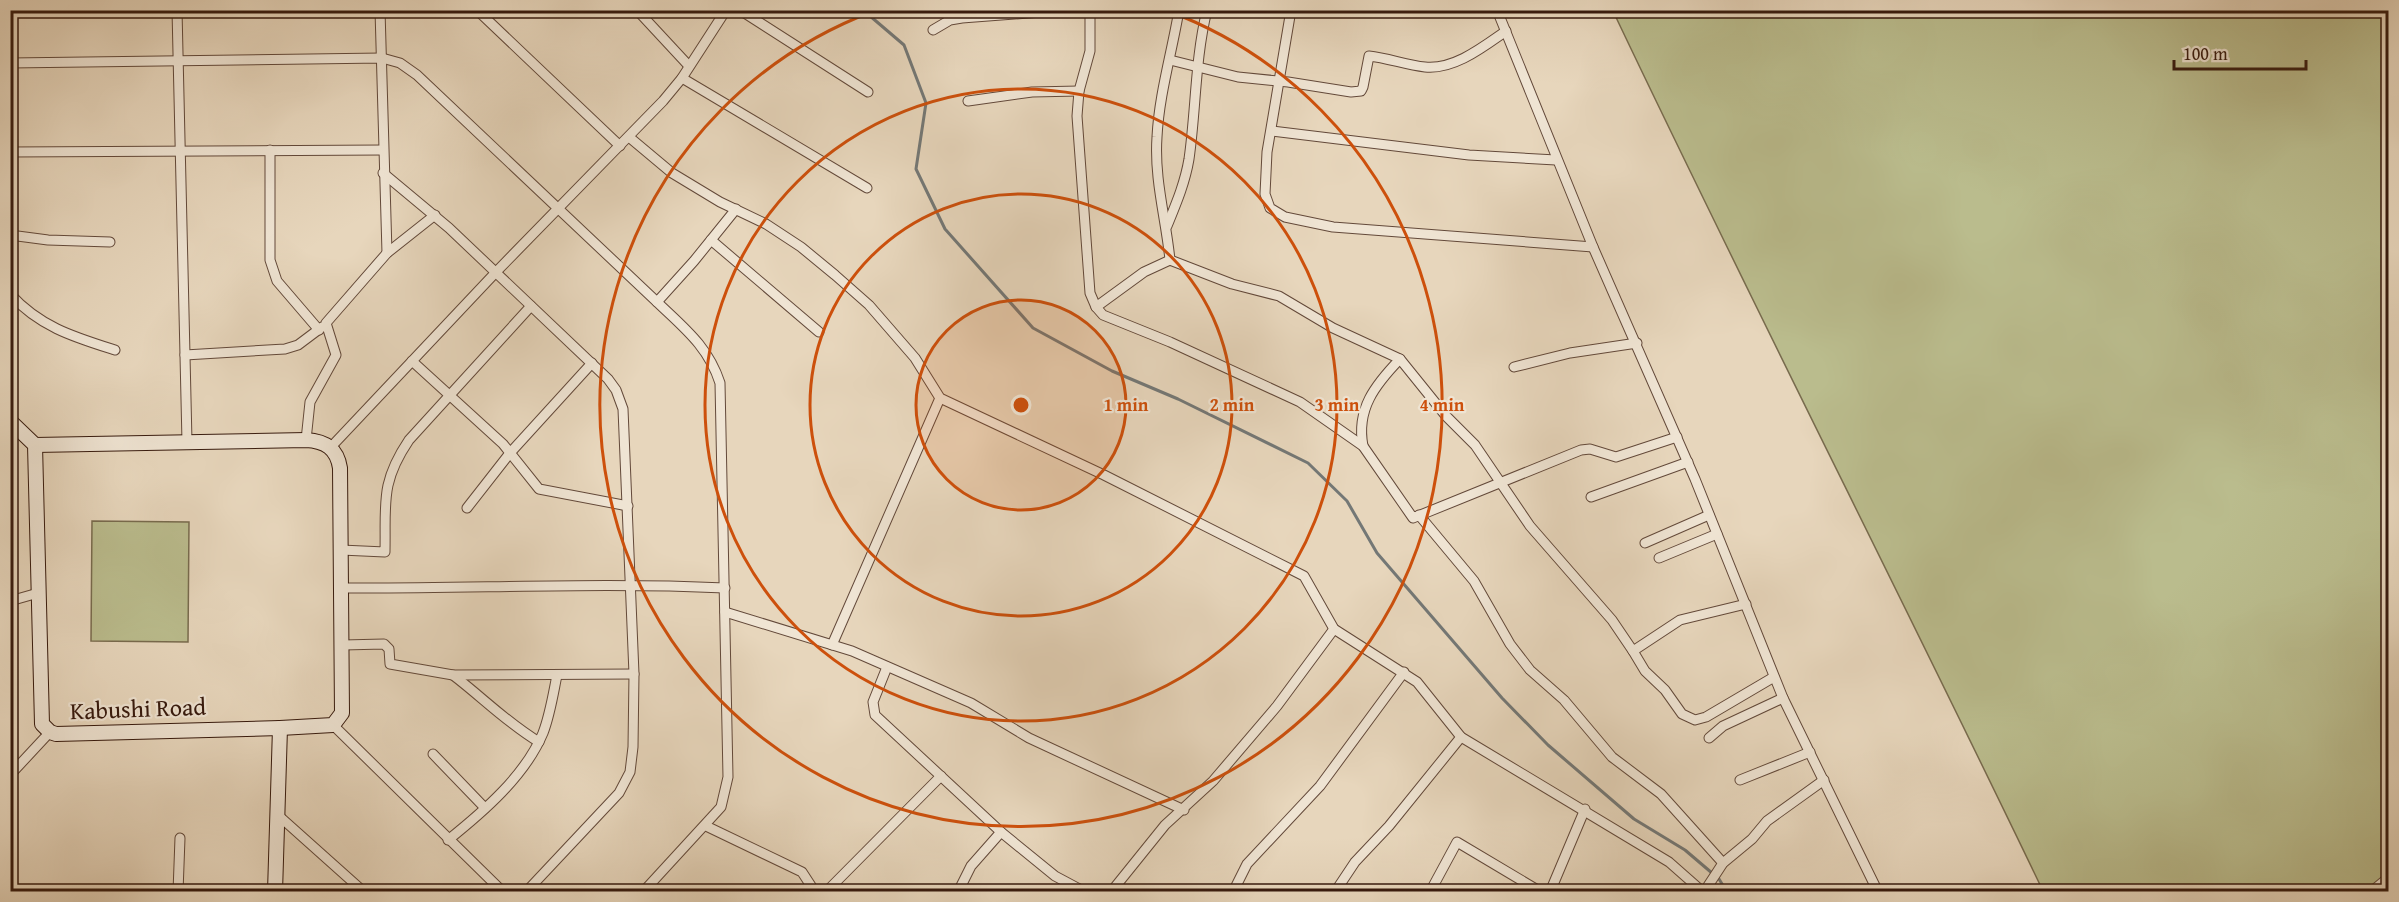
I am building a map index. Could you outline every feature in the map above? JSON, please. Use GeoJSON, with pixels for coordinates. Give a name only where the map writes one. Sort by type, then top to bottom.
{"type":"FeatureCollection","features":[{"type":"Feature","properties":{"kind":"main road"},"geometry":{"type":"LineString","coordinates":[[10,421],[34,445],[306,440],[325,442],[332,447],[340,468],[343,645],[342,713],[333,725]]}},
{"type":"Feature","properties":{"kind":"main road","name":"Kabushi Road"},"geometry":{"type":"LineString","coordinates":[[34,445],[40,715],[42,724],[50,732],[333,725]]}},
{"type":"Feature","properties":{"kind":"main road"},"geometry":{"type":"LineString","coordinates":[[275,891],[280,728]]}},
{"type":"Feature","properties":{"kind":"street"},"geometry":{"type":"LineString","coordinates":[[177,10],[187,442]]}},
{"type":"Feature","properties":{"kind":"street"},"geometry":{"type":"LineString","coordinates":[[380,10],[382,150],[387,253]]}},
{"type":"Feature","properties":{"kind":"street"},"geometry":{"type":"LineString","coordinates":[[477,10],[620,146]]}},
{"type":"Feature","properties":{"kind":"street"},"geometry":{"type":"LineString","coordinates":[[637,10],[689,66]]}},
{"type":"Feature","properties":{"kind":"street"},"geometry":{"type":"LineString","coordinates":[[332,447],[496,272],[629,137],[682,78],[726,10]]}},
{"type":"Feature","properties":{"kind":"street"},"geometry":{"type":"LineString","coordinates":[[740,10],[868,92]]}},
{"type":"Feature","properties":{"kind":"street"},"geometry":{"type":"LineString","coordinates":[[933,30],[950,20],[962,18],[1066,10]]}},
{"type":"Feature","properties":{"kind":"street"},"geometry":{"type":"LineString","coordinates":[[1090,10],[1090,51],[1079,91],[1077,136],[1090,293],[1096,307],[1103,315],[1170,342],[1299,402],[1363,446],[1413,518],[1581,450],[1590,449],[1616,457],[1677,437]]}},
{"type":"Feature","properties":{"kind":"street"},"geometry":{"type":"LineString","coordinates":[[1170,260],[1167,226],[1158,186],[1157,136],[1179,10]]}},
{"type":"Feature","properties":{"kind":"street"},"geometry":{"type":"LineString","coordinates":[[1167,226],[1180,196],[1189,161],[1198,69],[1207,10]]}},
{"type":"Feature","properties":{"kind":"street"},"geometry":{"type":"LineString","coordinates":[[1291,10],[1267,152],[1265,194],[1270,208],[1285,217],[1333,227],[1593,247]]}},
{"type":"Feature","properties":{"kind":"street"},"geometry":{"type":"LineString","coordinates":[[1497,10],[1556,160],[1688,462],[1783,698],[1878,891]]}},
{"type":"Feature","properties":{"kind":"street"},"geometry":{"type":"LineString","coordinates":[[1170,60],[1198,69],[1358,92],[1363,87],[1369,56],[1426,67],[1441,67],[1488,44],[1506,31]]}},
{"type":"Feature","properties":{"kind":"street"},"geometry":{"type":"LineString","coordinates":[[10,63],[382,58],[400,63],[417,75],[657,302],[713,361],[720,383],[728,777],[721,807],[706,826],[643,891]]}},
{"type":"Feature","properties":{"kind":"street"},"geometry":{"type":"LineString","coordinates":[[682,78],[867,188]]}},
{"type":"Feature","properties":{"kind":"street"},"geometry":{"type":"LineString","coordinates":[[968,101],[1032,92],[1079,91]]}},
{"type":"Feature","properties":{"kind":"street"},"geometry":{"type":"LineString","coordinates":[[1272,131],[1469,155],[1556,160]]}},
{"type":"Feature","properties":{"kind":"street"},"geometry":{"type":"LineString","coordinates":[[629,137],[672,173],[703,193],[766,224],[801,247],[869,305],[925,370],[940,398],[1104,475],[1304,576],[1334,630],[1404,672],[1434,700],[1461,737],[1585,809],[1669,862],[1703,891],[1723,863],[1752,839],[1767,821],[1824,780]]}},
{"type":"Feature","properties":{"kind":"street"},"geometry":{"type":"LineString","coordinates":[[270,150],[270,260],[277,281],[322,326],[336,355],[334,363],[310,402],[306,440]]}},
{"type":"Feature","properties":{"kind":"street"},"geometry":{"type":"LineString","coordinates":[[10,152],[382,150]]}},
{"type":"Feature","properties":{"kind":"street"},"geometry":{"type":"LineString","coordinates":[[383,173],[435,215],[591,363],[616,390],[623,409],[634,674],[633,747],[630,772],[619,793],[526,891]]}},
{"type":"Feature","properties":{"kind":"street"},"geometry":{"type":"LineString","coordinates":[[657,302],[736,209]]}},
{"type":"Feature","properties":{"kind":"street"},"geometry":{"type":"LineString","coordinates":[[185,356],[285,349],[298,345],[322,326],[387,253],[435,215]]}},
{"type":"Feature","properties":{"kind":"street"},"geometry":{"type":"LineString","coordinates":[[10,235],[48,240],[110,242]]}},
{"type":"Feature","properties":{"kind":"street"},"geometry":{"type":"LineString","coordinates":[[711,240],[819,332]]}},
{"type":"Feature","properties":{"kind":"street"},"geometry":{"type":"LineString","coordinates":[[1096,307],[1144,272],[1170,260],[1232,284],[1279,296],[1334,328],[1400,358],[1446,416],[1475,445],[1530,526],[1612,620],[1645,671],[1665,690],[1682,714],[1695,720],[1706,717],[1774,677]]}},
{"type":"Feature","properties":{"kind":"street"},"geometry":{"type":"LineString","coordinates":[[10,294],[36,319],[50,327],[115,350]]}},
{"type":"Feature","properties":{"kind":"street"},"geometry":{"type":"LineString","coordinates":[[341,550],[385,552],[386,486],[394,462],[409,440],[531,306]]}},
{"type":"Feature","properties":{"kind":"street"},"geometry":{"type":"LineString","coordinates":[[1514,367],[1570,353],[1637,343]]}},
{"type":"Feature","properties":{"kind":"street"},"geometry":{"type":"LineString","coordinates":[[1363,446],[1360,425],[1366,406],[1385,375],[1400,358]]}},
{"type":"Feature","properties":{"kind":"street"},"geometry":{"type":"LineString","coordinates":[[412,361],[510,453],[531,480],[544,492],[628,506]]}},
{"type":"Feature","properties":{"kind":"street"},"geometry":{"type":"LineString","coordinates":[[467,508],[510,453],[591,363]]}},
{"type":"Feature","properties":{"kind":"street"},"geometry":{"type":"LineString","coordinates":[[832,645],[940,398]]}},
{"type":"Feature","properties":{"kind":"street"},"geometry":{"type":"LineString","coordinates":[[1591,497],[1688,462]]}},
{"type":"Feature","properties":{"kind":"street"},"geometry":{"type":"LineString","coordinates":[[1419,515],[1474,581],[1510,644],[1530,670],[1564,700],[1612,757],[1661,794],[1723,863]]}},
{"type":"Feature","properties":{"kind":"street"},"geometry":{"type":"LineString","coordinates":[[1645,543],[1710,515]]}},
{"type":"Feature","properties":{"kind":"street"},"geometry":{"type":"LineString","coordinates":[[1659,558],[1718,534]]}},
{"type":"Feature","properties":{"kind":"street"},"geometry":{"type":"LineString","coordinates":[[342,588],[510,588],[630,584],[725,588]]}},
{"type":"Feature","properties":{"kind":"street"},"geometry":{"type":"LineString","coordinates":[[10,601],[38,593]]}},
{"type":"Feature","properties":{"kind":"street"},"geometry":{"type":"LineString","coordinates":[[1633,651],[1680,620],[1746,604]]}},
{"type":"Feature","properties":{"kind":"street"},"geometry":{"type":"LineString","coordinates":[[725,612],[832,645],[971,703],[1029,738],[1184,810]]}},
{"type":"Feature","properties":{"kind":"street"},"geometry":{"type":"LineString","coordinates":[[1111,891],[1165,825],[1184,810],[1277,706],[1334,630]]}},
{"type":"Feature","properties":{"kind":"street"},"geometry":{"type":"LineString","coordinates":[[343,645],[384,644],[389,648],[390,664],[453,675],[634,674]]}},
{"type":"Feature","properties":{"kind":"street"},"geometry":{"type":"LineString","coordinates":[[887,667],[873,702],[875,715],[1002,832],[1055,876],[1085,891]]}},
{"type":"Feature","properties":{"kind":"street"},"geometry":{"type":"LineString","coordinates":[[1233,891],[1247,864],[1320,786],[1404,672]]}},
{"type":"Feature","properties":{"kind":"street"},"geometry":{"type":"LineString","coordinates":[[453,675],[488,702],[512,726],[539,742]]}},
{"type":"Feature","properties":{"kind":"street"},"geometry":{"type":"LineString","coordinates":[[448,840],[485,808],[519,771],[539,742],[548,720],[556,675]]}},
{"type":"Feature","properties":{"kind":"street"},"geometry":{"type":"LineString","coordinates":[[1709,738],[1723,726],[1783,698]]}},
{"type":"Feature","properties":{"kind":"street"},"geometry":{"type":"LineString","coordinates":[[333,725],[448,840],[503,891]]}},
{"type":"Feature","properties":{"kind":"street"},"geometry":{"type":"LineString","coordinates":[[10,775],[50,732]]}},
{"type":"Feature","properties":{"kind":"street"},"geometry":{"type":"LineString","coordinates":[[1335,891],[1355,862],[1389,826],[1461,737]]}},
{"type":"Feature","properties":{"kind":"street"},"geometry":{"type":"LineString","coordinates":[[1740,780],[1810,752]]}},
{"type":"Feature","properties":{"kind":"street"},"geometry":{"type":"LineString","coordinates":[[433,754],[485,808]]}},
{"type":"Feature","properties":{"kind":"street"},"geometry":{"type":"LineString","coordinates":[[826,891],[940,776]]}},
{"type":"Feature","properties":{"kind":"street"},"geometry":{"type":"LineString","coordinates":[[1550,891],[1585,809]]}},
{"type":"Feature","properties":{"kind":"street"},"geometry":{"type":"LineString","coordinates":[[279,816],[364,891]]}},
{"type":"Feature","properties":{"kind":"street"},"geometry":{"type":"LineString","coordinates":[[706,826],[802,872],[815,891]]}},
{"type":"Feature","properties":{"kind":"street"},"geometry":{"type":"LineString","coordinates":[[958,891],[972,866],[1002,832]]}},
{"type":"Feature","properties":{"kind":"street"},"geometry":{"type":"LineString","coordinates":[[178,891],[180,838]]}},
{"type":"Feature","properties":{"kind":"street"},"geometry":{"type":"LineString","coordinates":[[1430,891],[1457,842],[1541,891]]}},
{"type":"Feature","properties":{"kind":"street"},"geometry":{"type":"LineString","coordinates":[[2371,891],[2388,878]]}},
{"type":"Feature","properties":{"kind":"green space"},"geometry":{"type":"Polygon","coordinates":[[[1613,11],[2388,11],[2388,891],[2043,891],[1613,11]]]}},
{"type":"Feature","properties":{"kind":"green space"},"geometry":{"type":"Polygon","coordinates":[[[92,521],[189,522],[188,642],[91,641],[92,521]]]}},
{"type":"Feature","properties":{"kind":"waterway"},"geometry":{"type":"LineString","coordinates":[[863,10],[904,45],[926,103],[916,169],[945,229],[1033,328],[1112,371],[1178,399],[1308,463],[1347,501],[1377,553],[1502,698],[1548,745],[1634,819],[1685,850],[1719,879],[1727,892]]}}]}
